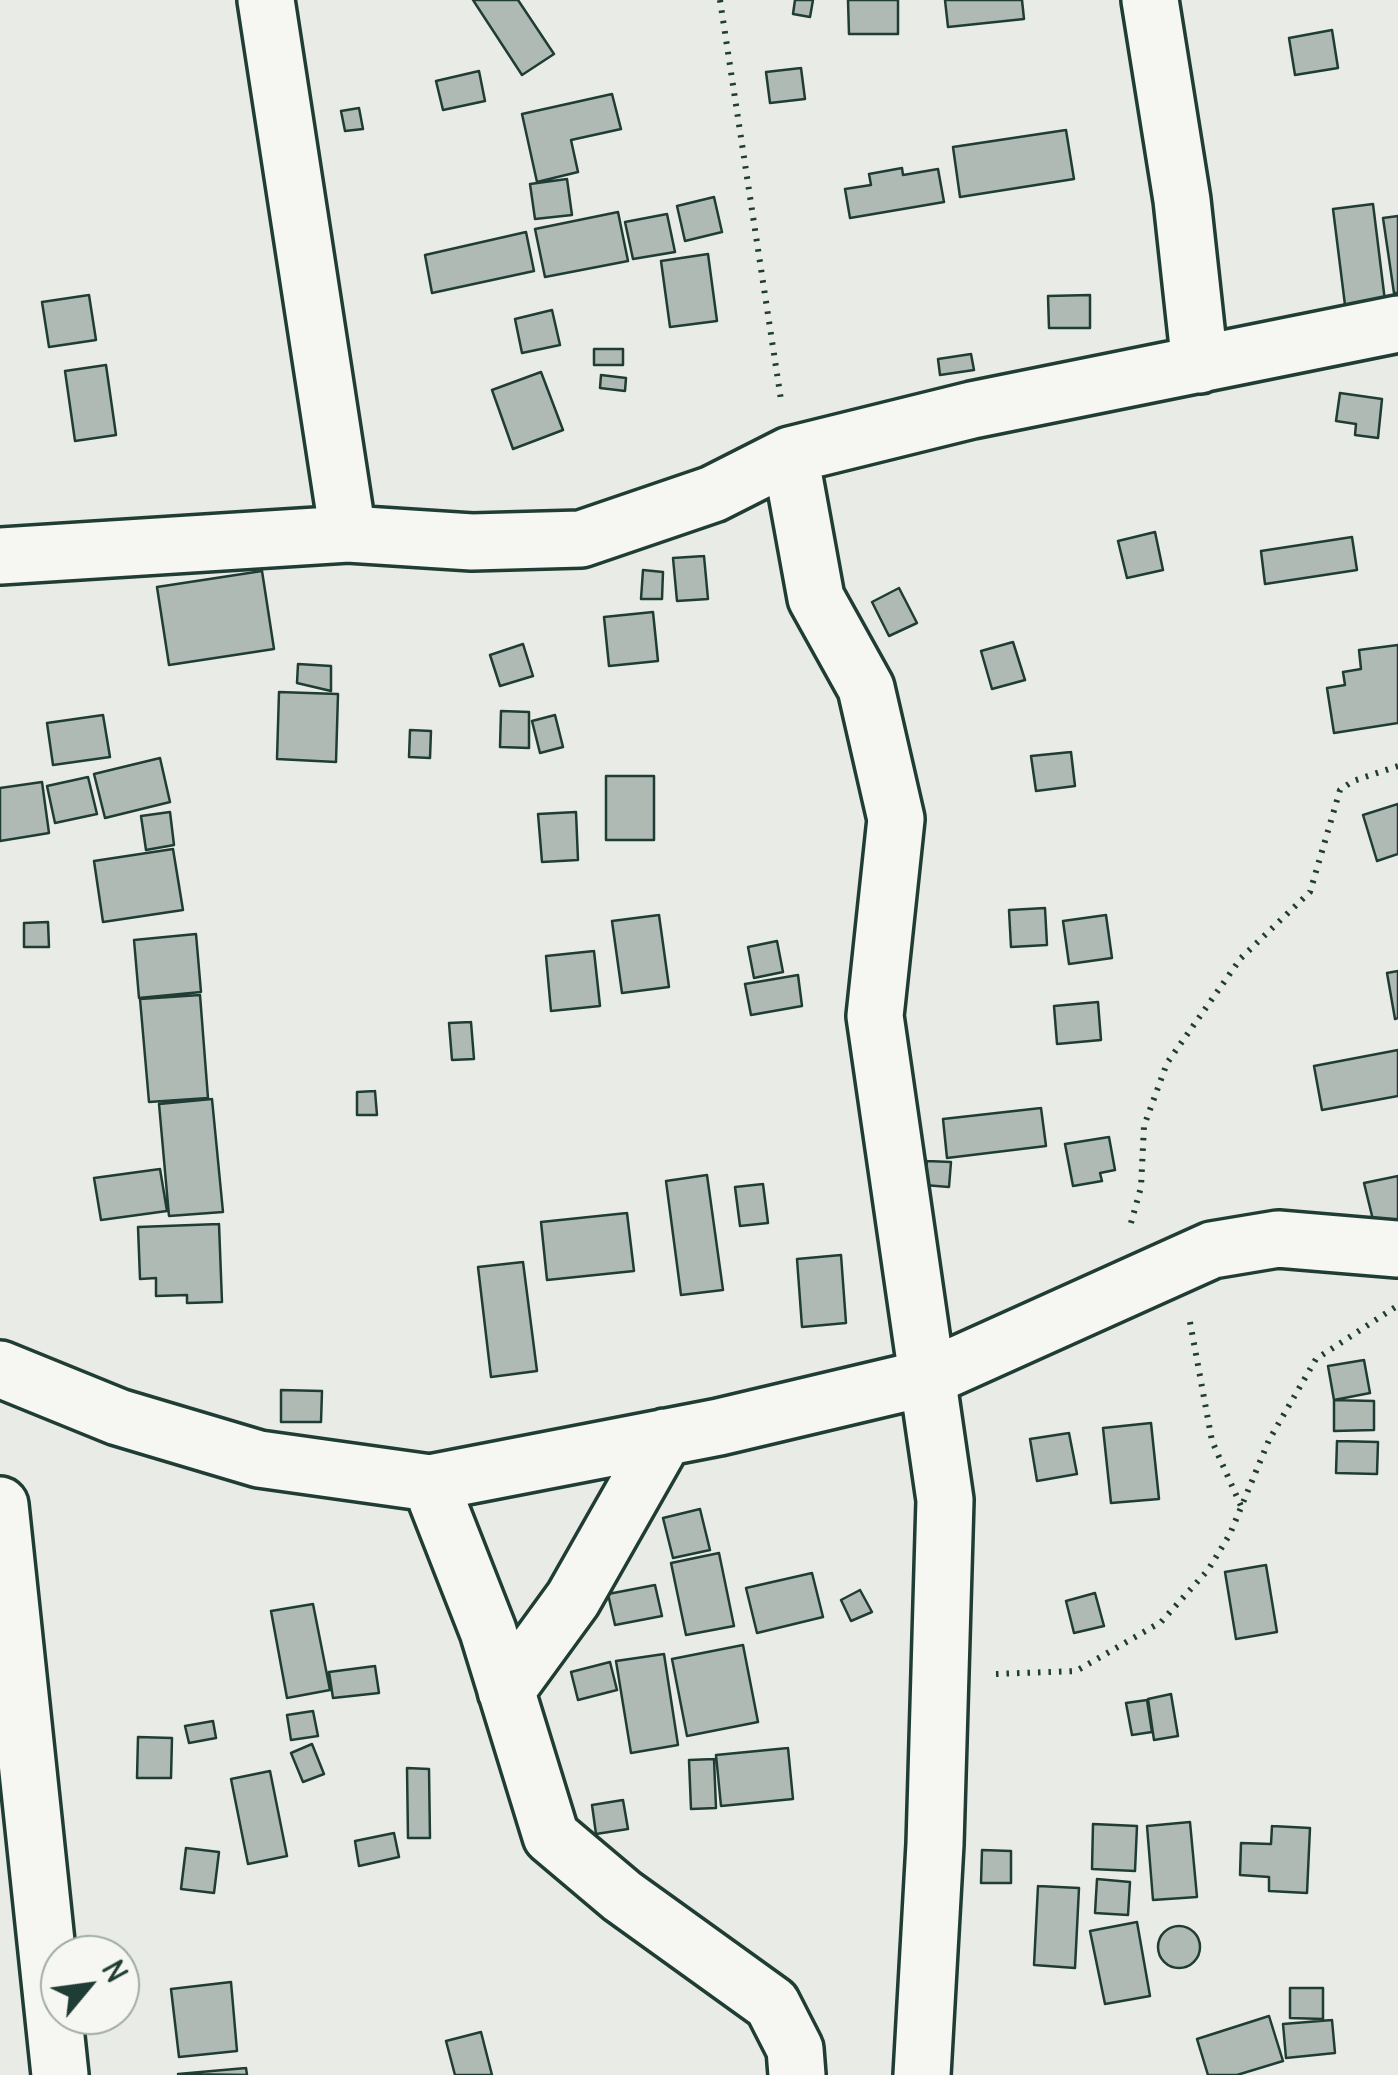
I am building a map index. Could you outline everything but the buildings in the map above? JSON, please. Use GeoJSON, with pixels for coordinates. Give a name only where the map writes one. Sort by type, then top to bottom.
{"type":"FeatureCollection","features":[{"type":"Feature","properties":{"kind":"street"},"geometry":{"type":"LineString","coordinates":[[266,0],[348,534]]}},
{"type":"Feature","properties":{"kind":"street"},"geometry":{"type":"LineString","coordinates":[[1150,0],[1182,200],[1200,364]]}},
{"type":"Feature","properties":{"kind":"street"},"geometry":{"type":"LineString","coordinates":[[0,556],[348,534],[472,542],[581,539],[712,494],[790,455],[972,410],[1398,324]]}},
{"type":"Feature","properties":{"kind":"street"},"geometry":{"type":"LineString","coordinates":[[790,455],[816,598],[866,688],[896,819],[875,1016],[945,1500],[935,1844],[922,2075]]}},
{"type":"Feature","properties":{"kind":"street"},"geometry":{"type":"LineString","coordinates":[[0,1369],[118,1417],[259,1459],[430,1483],[665,1437],[930,1376],[1212,1250],[1278,1240],[1398,1249]]}},
{"type":"Feature","properties":{"kind":"street"},"geometry":{"type":"LineString","coordinates":[[506,1692],[582,1584],[665,1437]]}},
{"type":"Feature","properties":{"kind":"street"},"geometry":{"type":"LineString","coordinates":[[430,1483],[506,1692],[551,1836],[622,1896],[772,2004],[795,2050],[797,2075]]}},
{"type":"Feature","properties":{"kind":"street"},"geometry":{"type":"LineString","coordinates":[[0,1505],[60,2075]]}},
{"type":"Feature","properties":{"kind":"path"},"geometry":{"type":"LineString","coordinates":[[720,0],[790,455]]}},
{"type":"Feature","properties":{"kind":"path"},"geometry":{"type":"LineString","coordinates":[[1110,1297],[1141,1187],[1144,1126],[1168,1063],[1240,958],[1310,892],[1340,790],[1352,781],[1398,766]]}},
{"type":"Feature","properties":{"kind":"path"},"geometry":{"type":"LineString","coordinates":[[1177,1267],[1212,1441],[1242,1508]]}},
{"type":"Feature","properties":{"kind":"path"},"geometry":{"type":"LineString","coordinates":[[938,1675],[1076,1671],[1162,1622],[1208,1570],[1242,1508],[1270,1440],[1316,1360],[1398,1305]]}}]}
